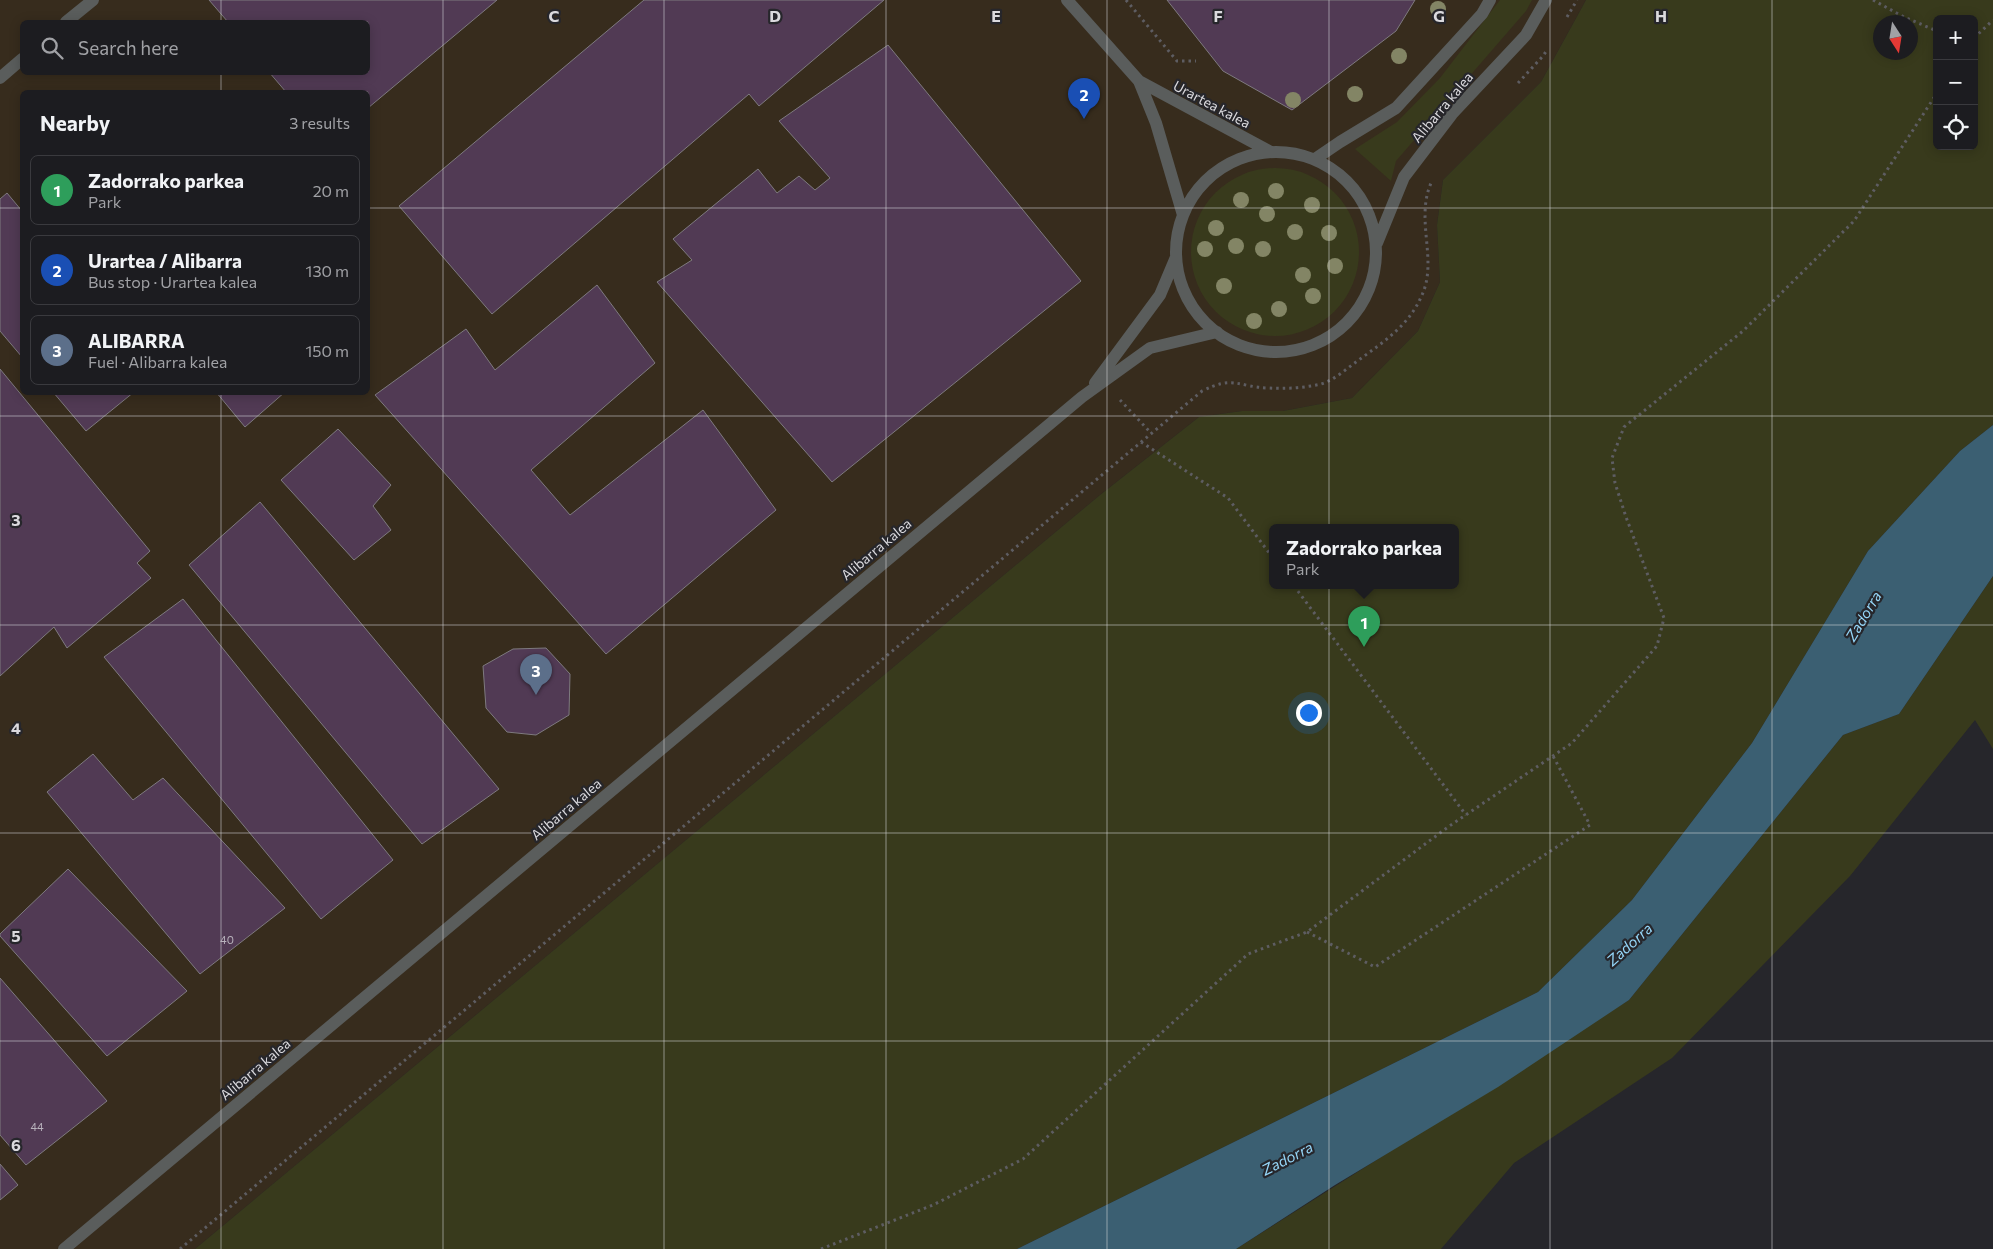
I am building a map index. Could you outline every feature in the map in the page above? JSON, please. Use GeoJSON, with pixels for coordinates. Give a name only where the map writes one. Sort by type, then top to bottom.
{"type":"FeatureCollection","features":[{"type":"Feature","properties":{"kind":"street"},"geometry":{"type":"LineString","coordinates":[[68,20],[93,0]]}},
{"type":"Feature","properties":{"kind":"street","name":"Urartea kalea"},"geometry":{"type":"LineString","coordinates":[[1067,0],[1139,81],[1156,123],[1183,215]]}},
{"type":"Feature","properties":{"kind":"street"},"geometry":{"type":"LineString","coordinates":[[1315,159],[1396,108],[1482,14],[1490,0]]}},
{"type":"Feature","properties":{"kind":"street","name":"Alibarra kalea"},"geometry":{"type":"LineString","coordinates":[[1377,243],[1404,177],[1452,114],[1526,36],[1546,0]]}},
{"type":"Feature","properties":{"kind":"street"},"geometry":{"type":"LineString","coordinates":[[0,78],[20,61]]}},
{"type":"Feature","properties":{"kind":"street","name":"Urartea kalea"},"geometry":{"type":"LineString","coordinates":[[1139,81],[1270,152]]}},
{"type":"Feature","properties":{"kind":"street"},"geometry":{"type":"LineString","coordinates":[[1270,152],[1293,153],[1315,159],[1346,179],[1367,208],[1377,243],[1375,272],[1366,298],[1348,322],[1326,339],[1298,349],[1270,352],[1242,346],[1217,332],[1196,311],[1182,286],[1176,257],[1178,235],[1183,215],[1204,183],[1234,161],[1270,152]]}},
{"type":"Feature","properties":{"kind":"street","name":"Alibarra kalea"},"geometry":{"type":"LineString","coordinates":[[1087,393],[1160,295],[1176,257]]}},
{"type":"Feature","properties":{"kind":"street","name":"Alibarra kalea"},"geometry":{"type":"LineString","coordinates":[[64,1249],[1087,393],[1150,348],[1217,332]]}},
{"type":"Feature","properties":{"kind":"path"},"geometry":{"type":"LineString","coordinates":[[1126,0],[1177,61],[1196,61]]}},
{"type":"Feature","properties":{"kind":"path"},"geometry":{"type":"LineString","coordinates":[[1873,0],[1904,17],[1933,29]]}},
{"type":"Feature","properties":{"kind":"path"},"geometry":{"type":"LineString","coordinates":[[1978,34],[1993,20]]}},
{"type":"Feature","properties":{"kind":"path"},"geometry":{"type":"LineString","coordinates":[[821,1249],[933,1205],[1023,1159],[1248,954],[1307,932],[1466,815],[1572,743],[1657,646],[1664,618],[1615,483],[1612,458],[1624,427],[1743,331],[1854,221],[1933,99]]}},
{"type":"Feature","properties":{"kind":"path"},"geometry":{"type":"LineString","coordinates":[[180,1249],[1142,442],[1228,498],[1269,553]]}},
{"type":"Feature","properties":{"kind":"path"},"geometry":{"type":"LineString","coordinates":[[1296,589],[1466,815]]}},
{"type":"Feature","properties":{"kind":"path"},"geometry":{"type":"LineString","coordinates":[[1307,932],[1375,966],[1590,825],[1553,756]]}},
{"type":"Feature","properties":{"kind":"shaded area"},"geometry":{"type":"Polygon","coordinates":[[[0,0],[1586,0],[1541,82],[1443,180],[1437,225],[1440,282],[1418,331],[1352,398],[1283,411],[1242,411],[1199,417],[1100,495],[195,1249],[0,1249],[0,0]]]}},
{"type":"Feature","properties":{"kind":"green space"},"geometry":{"type":"Polygon","coordinates":[[[1500,0],[1532,0],[1526,11],[1396,161],[1391,181],[1355,149],[1397,122],[1440,78],[1500,0]]]}},
{"type":"Feature","properties":{"kind":"green space"},"geometry":{"type":"Polygon","coordinates":[[[1586,0],[1993,0],[1993,425],[1960,451],[1868,551],[1752,743],[1632,900],[1538,992],[1017,1249],[195,1249],[1100,495],[1199,417],[1242,411],[1283,411],[1352,398],[1418,331],[1440,282],[1437,225],[1443,180],[1541,82],[1586,0]]]}},
{"type":"Feature","properties":{"kind":"green space"},"geometry":{"type":"Polygon","coordinates":[[[1267,168],[1283,168],[1315,178],[1340,199],[1353,220],[1359,252],[1353,284],[1345,299],[1328,317],[1307,330],[1283,336],[1267,336],[1243,330],[1228,322],[1205,299],[1197,284],[1191,260],[1191,244],[1197,220],[1205,205],[1228,182],[1243,174],[1267,168]]]}},
{"type":"Feature","properties":{"kind":"green space"},"geometry":{"type":"Polygon","coordinates":[[[1993,576],[1993,749],[1975,720],[1850,876],[1672,1058],[1514,1163],[1441,1249],[1236,1249],[1629,1000],[1843,735],[1899,714],[1993,576]]]}},
{"type":"Feature","properties":{"kind":"water","name":"Zadorra"},"geometry":{"type":"Polygon","coordinates":[[[1993,425],[1993,576],[1899,714],[1843,735],[1629,1000],[1498,1087],[1335,1185],[1236,1249],[1017,1249],[1538,992],[1632,900],[1752,743],[1868,551],[1960,451],[1993,425]]]}},
{"type":"Feature","properties":{"kind":"building"},"geometry":{"type":"Polygon","coordinates":[[[209,0],[497,0],[370,106],[370,90],[284,90],[272,75],[370,75],[370,20],[226,20],[209,0]]]}},
{"type":"Feature","properties":{"kind":"building"},"geometry":{"type":"Polygon","coordinates":[[[644,0],[884,0],[759,106],[749,94],[492,314],[399,206],[644,0]]]}},
{"type":"Feature","properties":{"kind":"building"},"geometry":{"type":"Polygon","coordinates":[[[1167,0],[1415,0],[1396,31],[1292,110],[1223,71],[1167,0]]]}},
{"type":"Feature","properties":{"kind":"building"},"geometry":{"type":"Polygon","coordinates":[[[888,45],[1081,281],[832,482],[657,282],[692,260],[673,239],[758,169],[777,193],[799,176],[815,190],[830,178],[779,121],[888,45]]]}},
{"type":"Feature","properties":{"kind":"building"},"geometry":{"type":"Polygon","coordinates":[[[7,193],[20,209],[20,355],[0,331],[0,199],[7,193]]]}},
{"type":"Feature","properties":{"kind":"building"},"geometry":{"type":"Polygon","coordinates":[[[597,285],[655,363],[531,470],[570,515],[703,410],[776,510],[606,654],[375,395],[466,329],[495,370],[597,285]]]}},
{"type":"Feature","properties":{"kind":"building"},"geometry":{"type":"Polygon","coordinates":[[[0,369],[150,551],[137,563],[151,578],[67,648],[54,627],[0,676],[0,369]]]}},
{"type":"Feature","properties":{"kind":"building"},"geometry":{"type":"Polygon","coordinates":[[[56,395],[130,395],[86,431],[56,395]]]}},
{"type":"Feature","properties":{"kind":"building"},"geometry":{"type":"Polygon","coordinates":[[[218,395],[282,395],[245,427],[218,395]]]}},
{"type":"Feature","properties":{"kind":"building"},"geometry":{"type":"Polygon","coordinates":[[[338,429],[391,485],[373,506],[391,530],[354,560],[281,480],[338,429]]]}},
{"type":"Feature","properties":{"kind":"building"},"geometry":{"type":"Polygon","coordinates":[[[260,502],[499,789],[422,844],[189,565],[260,502]]]}},
{"type":"Feature","properties":{"kind":"building"},"geometry":{"type":"Polygon","coordinates":[[[183,599],[393,860],[321,919],[104,657],[183,599]]]}},
{"type":"Feature","properties":{"kind":"building"},"geometry":{"type":"Polygon","coordinates":[[[546,648],[570,674],[569,715],[536,735],[507,732],[486,708],[483,666],[513,649],[546,648]]]}},
{"type":"Feature","properties":{"kind":"building"},"geometry":{"type":"Polygon","coordinates":[[[93,754],[133,800],[163,778],[285,908],[200,974],[47,792],[93,754]]]}},
{"type":"Feature","properties":{"kind":"building"},"geometry":{"type":"Polygon","coordinates":[[[68,869],[187,991],[107,1056],[0,936],[68,869]]]}},
{"type":"Feature","properties":{"kind":"building"},"geometry":{"type":"Polygon","coordinates":[[[0,978],[107,1101],[26,1165],[0,1135],[0,978]]]}},
{"type":"Feature","properties":{"kind":"building"},"geometry":{"type":"Polygon","coordinates":[[[0,1164],[18,1185],[0,1200],[0,1164]]]}},
{"type":"Feature","properties":{"kind":"place","name":"Urartea / Alibarra"},"geometry":{"type":"Point","coordinates":[1084,119]}},
{"type":"Feature","properties":{"kind":"place","name":"Zadorrako parkea"},"geometry":{"type":"Point","coordinates":[1364,647]}},
{"type":"Feature","properties":{"kind":"place","name":"ALIBARRA"},"geometry":{"type":"Point","coordinates":[536,695]}}]}
